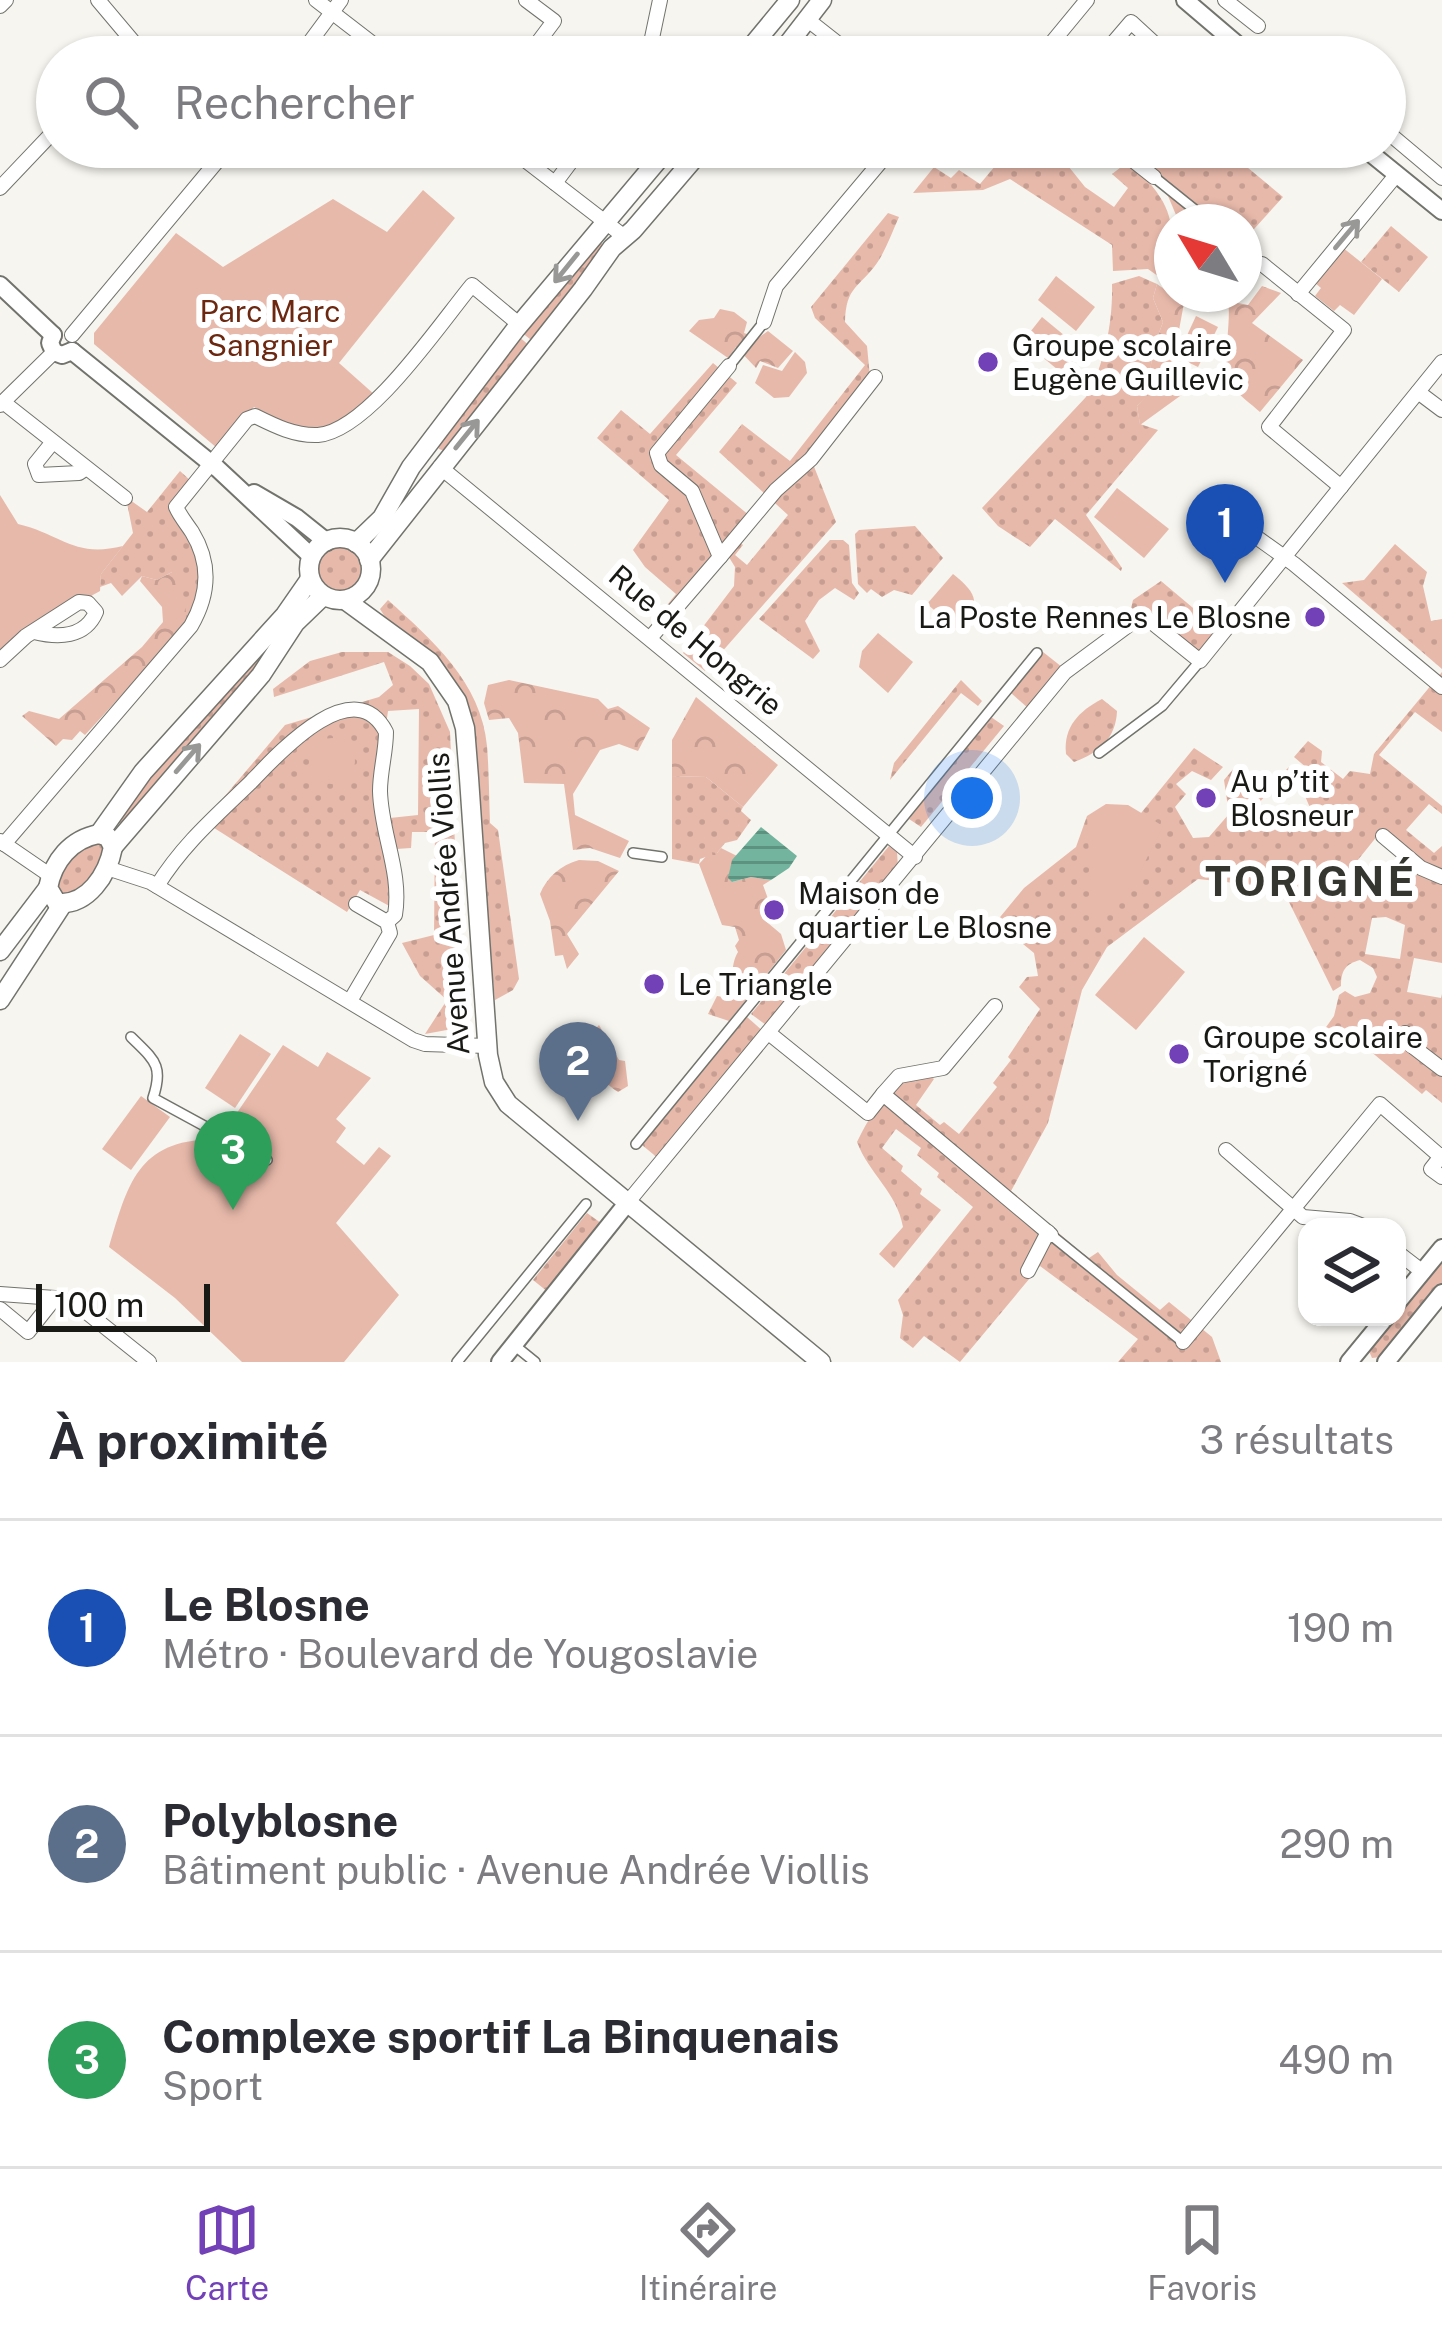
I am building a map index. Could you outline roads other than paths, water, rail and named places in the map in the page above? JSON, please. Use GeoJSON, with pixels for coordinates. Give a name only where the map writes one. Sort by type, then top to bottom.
{"type":"FeatureCollection","features":[{"type":"Feature","properties":{"kind":"main road"},"geometry":{"type":"LineString","coordinates":[[760,36],[790,0]]}},
{"type":"Feature","properties":{"kind":"main road"},"geometry":{"type":"LineString","coordinates":[[795,36],[822,0]]}},
{"type":"Feature","properties":{"kind":"main road"},"geometry":{"type":"LineString","coordinates":[[356,543],[382,518],[422,452],[520,325],[652,168]]}},
{"type":"Feature","properties":{"kind":"main road"},"geometry":{"type":"LineString","coordinates":[[310,579],[323,596],[345,600],[365,590],[369,560],[440,466],[583,290],[600,262],[686,168]]}},
{"type":"Feature","properties":{"kind":"main road"},"geometry":{"type":"LineString","coordinates":[[422,452],[440,466]]}},
{"type":"Feature","properties":{"kind":"main road"},"geometry":{"type":"LineString","coordinates":[[0,1000],[62,904],[87,893],[107,868],[106,840],[142,772],[283,616],[310,579],[311,556],[327,542],[343,538],[356,543],[369,560]]}},
{"type":"Feature","properties":{"kind":"main road","name":"Avenue Andrée Viollis"},"geometry":{"type":"LineString","coordinates":[[365,590],[398,638]]}},
{"type":"Feature","properties":{"kind":"main road"},"geometry":{"type":"LineString","coordinates":[[106,840],[261,675],[295,622],[323,596]]}},
{"type":"Feature","properties":{"kind":"main road","name":"Avenue Andrée Viollis"},"geometry":{"type":"LineString","coordinates":[[345,600],[430,662],[458,701],[465,728],[487,1046],[494,1082],[508,1104],[628,1202],[800,1354],[821,1362]]}},
{"type":"Feature","properties":{"kind":"main road"},"geometry":{"type":"LineString","coordinates":[[0,951],[83,837],[106,840]]}},
{"type":"Feature","properties":{"kind":"main road"},"geometry":{"type":"LineString","coordinates":[[53,875],[50,897],[62,904]]}},
{"type":"Feature","properties":{"kind":"street"},"geometry":{"type":"LineString","coordinates":[[98,0],[123,36]]}},
{"type":"Feature","properties":{"kind":"street"},"geometry":{"type":"LineString","coordinates":[[316,0],[337,7],[368,36]]}},
{"type":"Feature","properties":{"kind":"street"},"geometry":{"type":"LineString","coordinates":[[526,0],[554,21],[543,36]]}},
{"type":"Feature","properties":{"kind":"street"},"geometry":{"type":"LineString","coordinates":[[652,36],[660,0]]}},
{"type":"Feature","properties":{"kind":"street"},"geometry":{"type":"LineString","coordinates":[[1057,36],[1087,0]]}},
{"type":"Feature","properties":{"kind":"street"},"geometry":{"type":"LineString","coordinates":[[1185,0],[1227,36]]}},
{"type":"Feature","properties":{"kind":"street"},"geometry":{"type":"LineString","coordinates":[[1225,0],[1258,26]]}},
{"type":"Feature","properties":{"kind":"street"},"geometry":{"type":"LineString","coordinates":[[314,36],[337,7]]}},
{"type":"Feature","properties":{"kind":"street"},"geometry":{"type":"LineString","coordinates":[[808,20],[828,36]]}},
{"type":"Feature","properties":{"kind":"street"},"geometry":{"type":"LineString","coordinates":[[1118,36],[1130,22],[1146,36]]}},
{"type":"Feature","properties":{"kind":"street"},"geometry":{"type":"LineString","coordinates":[[1406,148],[1442,178]]}},
{"type":"Feature","properties":{"kind":"street"},"geometry":{"type":"LineString","coordinates":[[0,188],[36,150]]}},
{"type":"Feature","properties":{"kind":"street"},"geometry":{"type":"LineString","coordinates":[[125,498],[1,404],[63,343],[211,168]]}},
{"type":"Feature","properties":{"kind":"street"},"geometry":{"type":"LineString","coordinates":[[535,168],[626,238]]}},
{"type":"Feature","properties":{"kind":"street"},"geometry":{"type":"LineString","coordinates":[[555,183],[566,168]]}},
{"type":"Feature","properties":{"kind":"street"},"geometry":{"type":"LineString","coordinates":[[720,557],[692,491],[661,465],[656,453],[764,322],[776,286],[875,168]]}},
{"type":"Feature","properties":{"kind":"street"},"geometry":{"type":"LineString","coordinates":[[1143,168],[1188,204]]}},
{"type":"Feature","properties":{"kind":"street"},"geometry":{"type":"LineString","coordinates":[[1390,168],[1442,211]]}},
{"type":"Feature","properties":{"kind":"street"},"geometry":{"type":"LineString","coordinates":[[1298,294],[1397,174]]}},
{"type":"Feature","properties":{"kind":"street"},"geometry":{"type":"LineString","coordinates":[[1262,264],[1344,330],[1269,427],[1341,487]]}},
{"type":"Feature","properties":{"kind":"street"},"geometry":{"type":"LineString","coordinates":[[0,285],[63,343],[217,468],[311,556]]}},
{"type":"Feature","properties":{"kind":"street"},"geometry":{"type":"LineString","coordinates":[[53,875],[47,863],[23,857],[2,843],[199,613],[206,586],[204,558],[176,507],[217,468],[251,417],[282,430],[316,435],[349,425],[378,398],[472,285],[520,325]]}},
{"type":"Feature","properties":{"kind":"street"},"geometry":{"type":"LineString","coordinates":[[1099,753],[1148,718],[1200,661],[1442,362]]}},
{"type":"Feature","properties":{"kind":"street"},"geometry":{"type":"LineString","coordinates":[[651,638],[776,490],[811,459],[875,376]]}},
{"type":"Feature","properties":{"kind":"street"},"geometry":{"type":"LineString","coordinates":[[1418,392],[1442,410]]}},
{"type":"Feature","properties":{"kind":"street"},"geometry":{"type":"LineString","coordinates":[[52,443],[35,464],[39,475],[85,469]]}},
{"type":"Feature","properties":{"kind":"street","name":"Rue de Hongrie"},"geometry":{"type":"LineString","coordinates":[[440,466],[915,857]]}},
{"type":"Feature","properties":{"kind":"street"},"geometry":{"type":"LineString","coordinates":[[217,468],[327,542]]}},
{"type":"Feature","properties":{"kind":"street"},"geometry":{"type":"LineString","coordinates":[[1285,556],[1442,687]]}},
{"type":"Feature","properties":{"kind":"street"},"geometry":{"type":"LineString","coordinates":[[500,1362],[1065,672],[1138,618],[1148,620],[1200,661]]}},
{"type":"Feature","properties":{"kind":"street"},"geometry":{"type":"LineString","coordinates":[[0,660],[34,632]]}},
{"type":"Feature","properties":{"kind":"street"},"geometry":{"type":"LineString","coordinates":[[636,1144],[1037,653]]}},
{"type":"Feature","properties":{"kind":"street"},"geometry":{"type":"LineString","coordinates":[[157,886],[190,838],[289,741],[326,718],[352,711],[374,716],[386,732],[380,789],[397,872],[398,902],[395,915],[387,922]]}},
{"type":"Feature","properties":{"kind":"street"},"geometry":{"type":"LineString","coordinates":[[1383,836],[1421,868],[1442,877]]}},
{"type":"Feature","properties":{"kind":"street"},"geometry":{"type":"LineString","coordinates":[[633,853],[662,857]]}},
{"type":"Feature","properties":{"kind":"street"},"geometry":{"type":"LineString","coordinates":[[107,868],[157,886],[419,1042],[487,1046]]}},
{"type":"Feature","properties":{"kind":"street"},"geometry":{"type":"LineString","coordinates":[[350,1001],[390,933],[387,922],[356,904]]}},
{"type":"Feature","properties":{"kind":"street"},"geometry":{"type":"LineString","coordinates":[[770,1034],[868,1113],[898,1076],[943,1068],[994,1006]]}},
{"type":"Feature","properties":{"kind":"street"},"geometry":{"type":"LineString","coordinates":[[1405,1033],[1412,1046],[1442,1069]]}},
{"type":"Feature","properties":{"kind":"street"},"geometry":{"type":"LineString","coordinates":[[131,1037],[155,1061],[160,1078],[153,1098],[267,1160]]}},
{"type":"Feature","properties":{"kind":"street"},"geometry":{"type":"LineString","coordinates":[[883,1094],[1183,1342],[1380,1104],[1441,1156],[1431,1168],[1442,1177]]}},
{"type":"Feature","properties":{"kind":"street"},"geometry":{"type":"LineString","coordinates":[[1226,1150],[1293,1208],[1311,1218]]}},
{"type":"Feature","properties":{"kind":"street"},"geometry":{"type":"LineString","coordinates":[[457,1362],[586,1204]]}},
{"type":"Feature","properties":{"kind":"street"},"geometry":{"type":"LineString","coordinates":[[1028,1271],[1050,1233]]}},
{"type":"Feature","properties":{"kind":"street"},"geometry":{"type":"LineString","coordinates":[[1406,1292],[1442,1248]]}},
{"type":"Feature","properties":{"kind":"street"},"geometry":{"type":"LineString","coordinates":[[1406,1259],[1423,1272]]}},
{"type":"Feature","properties":{"kind":"street"},"geometry":{"type":"LineString","coordinates":[[0,1294],[75,1303],[149,1362]]}},
{"type":"Feature","properties":{"kind":"street"},"geometry":{"type":"LineString","coordinates":[[1386,1362],[1441,1296]]}},
{"type":"Feature","properties":{"kind":"street"},"geometry":{"type":"LineString","coordinates":[[0,1309],[28,1332],[56,1298]]}},
{"type":"Feature","properties":{"kind":"street"},"geometry":{"type":"LineString","coordinates":[[1349,1362],[1379,1326]]}},
{"type":"Feature","properties":{"kind":"street"},"geometry":{"type":"LineString","coordinates":[[514,1345],[535,1362]]}},
{"type":"Feature","properties":{"kind":"place","name":"Groupe scolaire Eugène Guillevic"},"geometry":{"type":"Point","coordinates":[988,362]}},
{"type":"Feature","properties":{"kind":"place","name":"Le Blosne"},"geometry":{"type":"Point","coordinates":[1225,583]}},
{"type":"Feature","properties":{"kind":"place","name":"La Poste Rennes Le Blosne"},"geometry":{"type":"Point","coordinates":[1315,617]}},
{"type":"Feature","properties":{"kind":"place","name":"Au p’tit Blosneur"},"geometry":{"type":"Point","coordinates":[1206,798]}},
{"type":"Feature","properties":{"kind":"place","name":"Maison de quartier Le Blosne"},"geometry":{"type":"Point","coordinates":[774,910]}},
{"type":"Feature","properties":{"kind":"place","name":"Le Triangle"},"geometry":{"type":"Point","coordinates":[654,984]}},
{"type":"Feature","properties":{"kind":"place","name":"Groupe scolaire Torigné"},"geometry":{"type":"Point","coordinates":[1179,1054]}},
{"type":"Feature","properties":{"kind":"place","name":"Polyblosne"},"geometry":{"type":"Point","coordinates":[578,1121]}},
{"type":"Feature","properties":{"kind":"place","name":"Complexe sportif La Binquenais"},"geometry":{"type":"Point","coordinates":[233,1210]}},
{"type":"Feature","properties":{"kind":"district","name":"TORIGNÉ"},"geometry":{"type":"Point","coordinates":[1311,880]}},
{"type":"Feature","properties":{"kind":"park label","name":"Parc Marc Sangnier"},"geometry":{"type":"Point","coordinates":[270,328]}}]}
